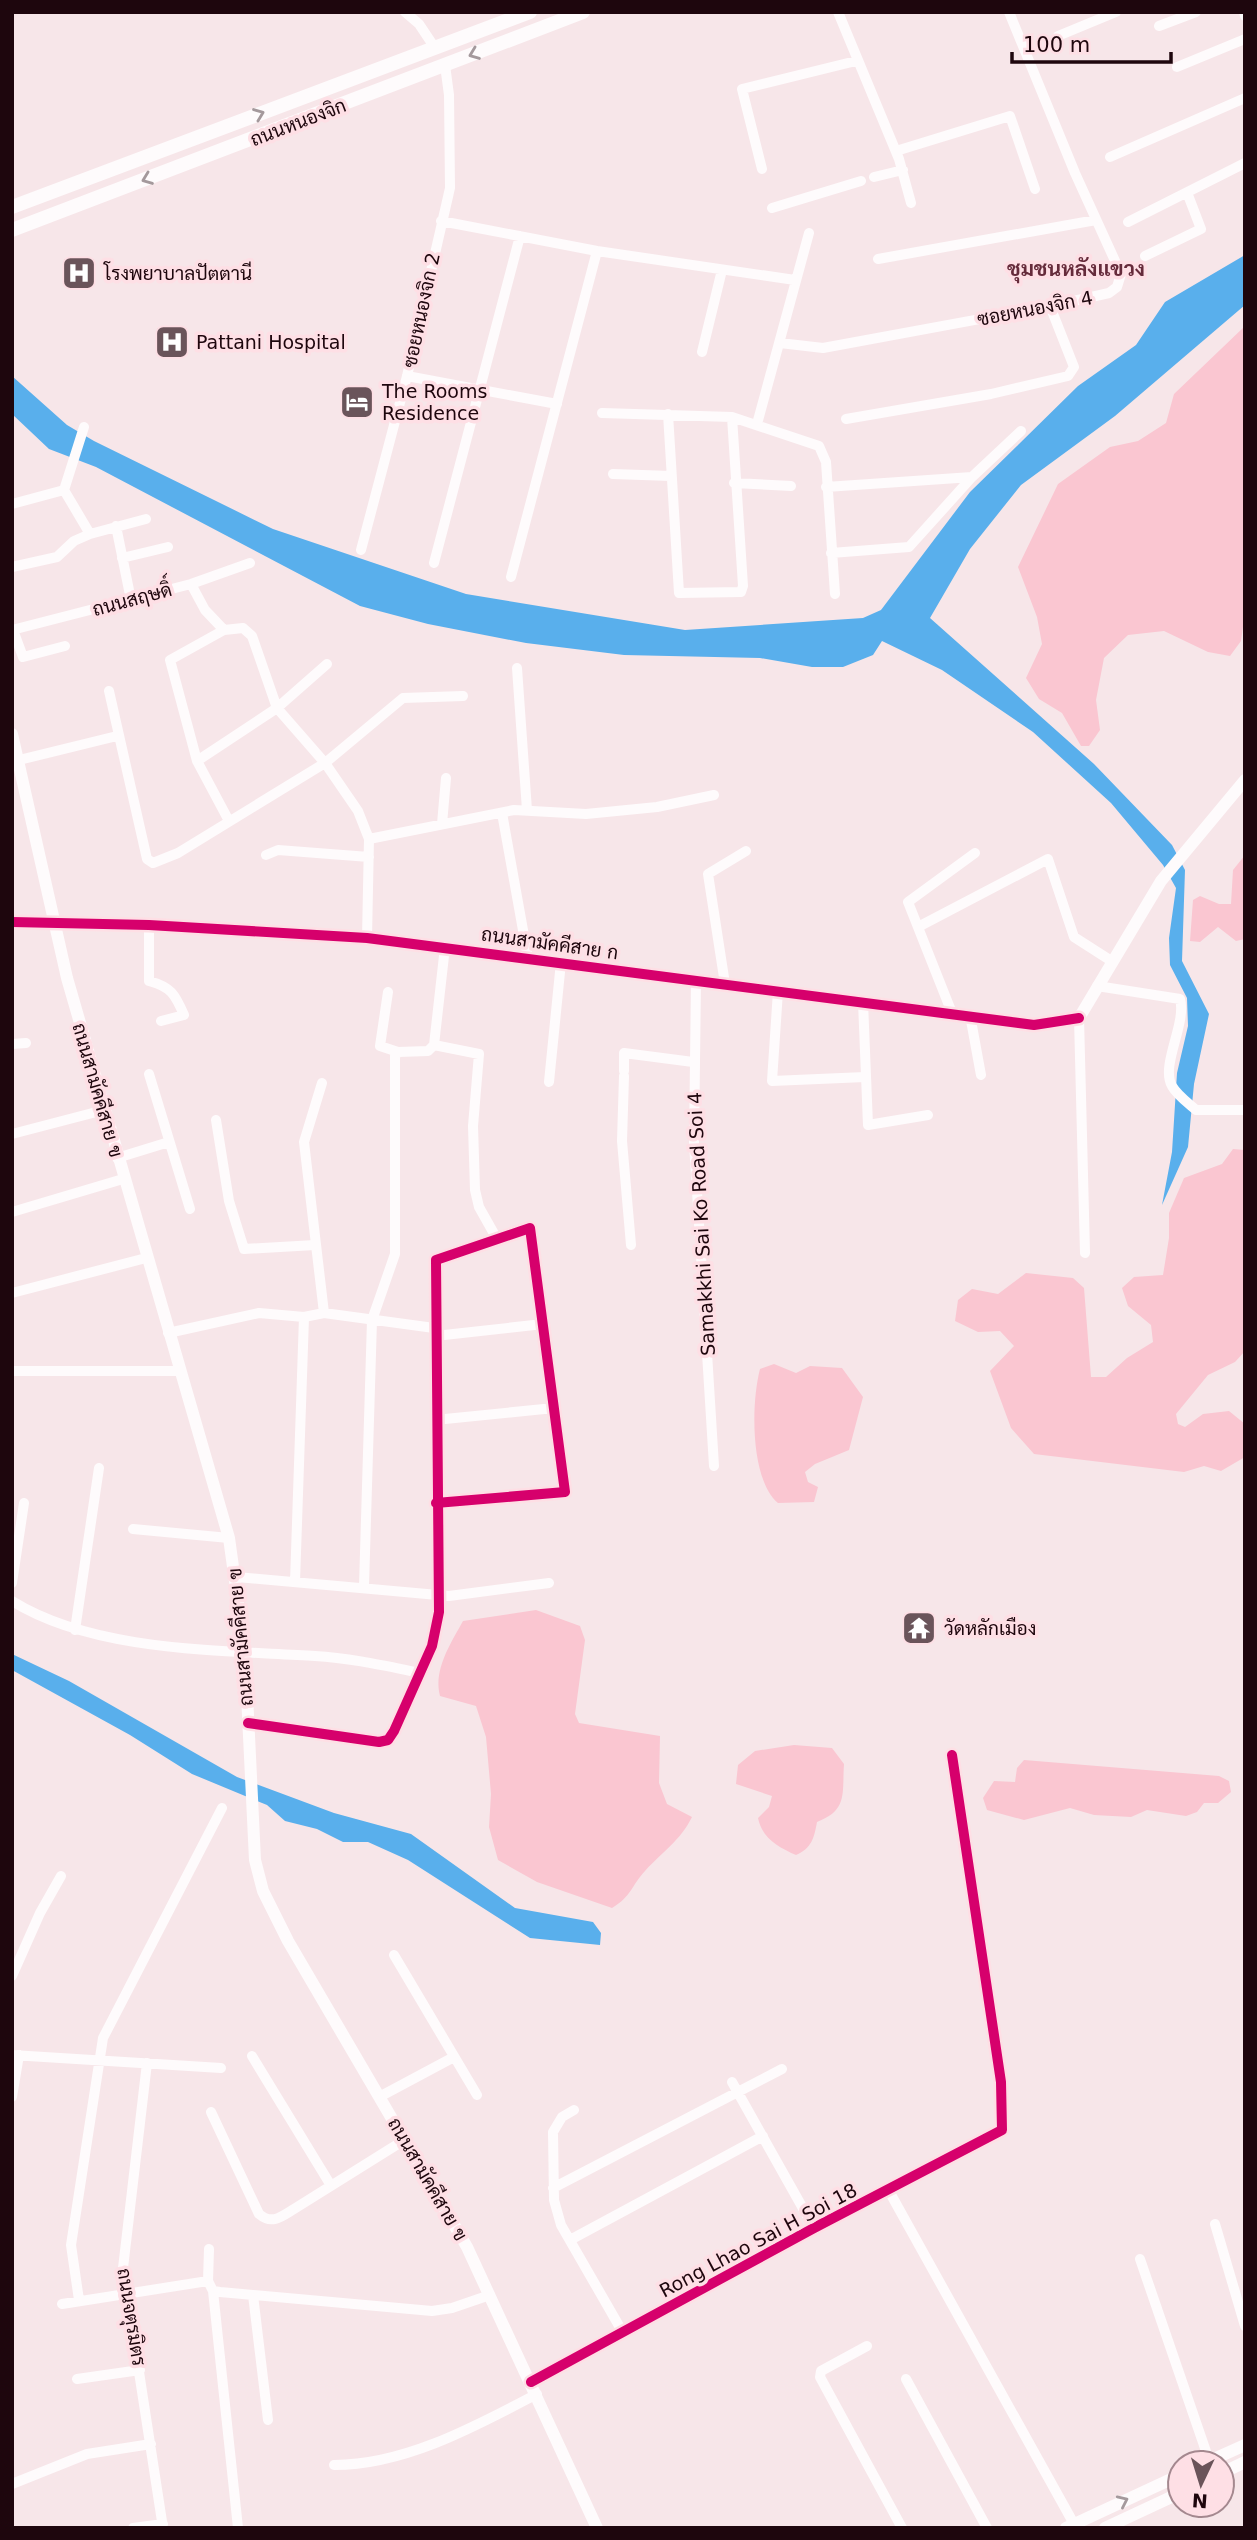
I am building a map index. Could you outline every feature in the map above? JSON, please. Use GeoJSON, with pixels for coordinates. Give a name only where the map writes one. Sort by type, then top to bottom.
{"type":"FeatureCollection","features":[{"type":"Feature","properties":{"kind":"main road","name":"ถนนหนองจิก"},"geometry":{"type":"LineString","coordinates":[[12,207],[530,12]]}},
{"type":"Feature","properties":{"kind":"main road","name":"ถนนหนองจิก"},"geometry":{"type":"LineString","coordinates":[[12,230],[583,12]]}},
{"type":"Feature","properties":{"kind":"main road"},"geometry":{"type":"LineString","coordinates":[[493,26],[500,44]]}},
{"type":"Feature","properties":{"kind":"main road"},"geometry":{"type":"LineString","coordinates":[[355,78],[362,97]]}},
{"type":"Feature","properties":{"kind":"main road"},"geometry":{"type":"LineString","coordinates":[[225,127],[232,147]]}},
{"type":"Feature","properties":{"kind":"main road"},"geometry":{"type":"LineString","coordinates":[[170,147],[178,168]]}},
{"type":"Feature","properties":{"kind":"main road","name":"ถนนสามัคคีสาย ข"},"geometry":{"type":"LineString","coordinates":[[12,734],[67,978],[229,1538],[245,1653],[255,1860],[263,1891],[288,1941],[467,2247],[597,2528]]}},
{"type":"Feature","properties":{"kind":"main road"},"geometry":{"type":"LineString","coordinates":[[1079,1018],[1161,881],[1245,780]]}},
{"type":"Feature","properties":{"kind":"main road","name":"ถนนสามัคคีสาย ก"},"geometry":{"type":"LineString","coordinates":[[12,922],[149,925],[367,938],[1034,1025],[1079,1018]]}},
{"type":"Feature","properties":{"kind":"main road"},"geometry":{"type":"LineString","coordinates":[[1070,2526],[1166,2481]]}},
{"type":"Feature","properties":{"kind":"main road"},"geometry":{"type":"LineString","coordinates":[[1105,2528],[1166,2500]]}},
{"type":"Feature","properties":{"kind":"street"},"geometry":{"type":"LineString","coordinates":[[405,12],[419,24],[435,48]]}},
{"type":"Feature","properties":{"kind":"street"},"geometry":{"type":"LineString","coordinates":[[838,12],[856,61],[896,151],[911,203]]}},
{"type":"Feature","properties":{"kind":"street","name":"ซอยหนองจิก 4"},"geometry":{"type":"LineString","coordinates":[[780,343],[823,348],[1050,306],[1109,293],[1117,287],[1121,274],[1009,12]]}},
{"type":"Feature","properties":{"kind":"street"},"geometry":{"type":"LineString","coordinates":[[1058,36],[1116,12]]}},
{"type":"Feature","properties":{"kind":"street"},"geometry":{"type":"LineString","coordinates":[[1159,26],[1196,12]]}},
{"type":"Feature","properties":{"kind":"street"},"geometry":{"type":"LineString","coordinates":[[1177,66],[1245,38]]}},
{"type":"Feature","properties":{"kind":"street"},"geometry":{"type":"LineString","coordinates":[[762,169],[742,89],[856,61]]}},
{"type":"Feature","properties":{"kind":"street","name":"ซอยหนองจิก 2"},"geometry":{"type":"LineString","coordinates":[[361,550],[407,376],[450,188],[452,150],[445,65]]}},
{"type":"Feature","properties":{"kind":"street"},"geometry":{"type":"LineString","coordinates":[[1110,157],[1245,99]]}},
{"type":"Feature","properties":{"kind":"street"},"geometry":{"type":"LineString","coordinates":[[896,151],[1010,116],[1035,189]]}},
{"type":"Feature","properties":{"kind":"street"},"geometry":{"type":"LineString","coordinates":[[1128,222],[1188,195],[1245,163]]}},
{"type":"Feature","properties":{"kind":"street"},"geometry":{"type":"LineString","coordinates":[[874,177],[902,170]]}},
{"type":"Feature","properties":{"kind":"street"},"geometry":{"type":"LineString","coordinates":[[772,208],[861,181]]}},
{"type":"Feature","properties":{"kind":"street"},"geometry":{"type":"LineString","coordinates":[[1145,256],[1201,229],[1188,195]]}},
{"type":"Feature","properties":{"kind":"street"},"geometry":{"type":"LineString","coordinates":[[878,259],[1096,220]]}},
{"type":"Feature","properties":{"kind":"street"},"geometry":{"type":"LineString","coordinates":[[442,221],[597,251],[794,280]]}},
{"type":"Feature","properties":{"kind":"street"},"geometry":{"type":"LineString","coordinates":[[757,424],[780,343],[794,280],[809,233]]}},
{"type":"Feature","properties":{"kind":"street"},"geometry":{"type":"LineString","coordinates":[[434,563],[520,236]]}},
{"type":"Feature","properties":{"kind":"street"},"geometry":{"type":"LineString","coordinates":[[511,577],[597,251]]}},
{"type":"Feature","properties":{"kind":"street"},"geometry":{"type":"LineString","coordinates":[[702,352],[722,270]]}},
{"type":"Feature","properties":{"kind":"street"},"geometry":{"type":"LineString","coordinates":[[846,419],[991,394],[1068,376],[1074,367],[1050,306]]}},
{"type":"Feature","properties":{"kind":"street"},"geometry":{"type":"LineString","coordinates":[[407,376],[557,404]]}},
{"type":"Feature","properties":{"kind":"street"},"geometry":{"type":"LineString","coordinates":[[602,413],[732,417],[819,446],[826,463],[835,594]]}},
{"type":"Feature","properties":{"kind":"street"},"geometry":{"type":"LineString","coordinates":[[668,414],[679,593],[741,592],[743,586],[734,483],[732,417]]}},
{"type":"Feature","properties":{"kind":"street"},"geometry":{"type":"LineString","coordinates":[[84,427],[64,490],[90,534]]}},
{"type":"Feature","properties":{"kind":"street"},"geometry":{"type":"LineString","coordinates":[[831,553],[909,547],[972,477],[1021,431]]}},
{"type":"Feature","properties":{"kind":"street"},"geometry":{"type":"LineString","coordinates":[[613,474],[671,476]]}},
{"type":"Feature","properties":{"kind":"street"},"geometry":{"type":"LineString","coordinates":[[826,487],[972,477]]}},
{"type":"Feature","properties":{"kind":"street"},"geometry":{"type":"LineString","coordinates":[[734,483],[791,486]]}},
{"type":"Feature","properties":{"kind":"street"},"geometry":{"type":"LineString","coordinates":[[12,505],[64,490]]}},
{"type":"Feature","properties":{"kind":"street"},"geometry":{"type":"LineString","coordinates":[[12,567],[57,557],[74,541],[90,534],[146,519]]}},
{"type":"Feature","properties":{"kind":"street"},"geometry":{"type":"LineString","coordinates":[[116,526],[131,600]]}},
{"type":"Feature","properties":{"kind":"street"},"geometry":{"type":"LineString","coordinates":[[122,558],[168,547]]}},
{"type":"Feature","properties":{"kind":"street","name":"ถนนสฤษดิ์"},"geometry":{"type":"LineString","coordinates":[[12,630],[191,584],[250,563]]}},
{"type":"Feature","properties":{"kind":"street"},"geometry":{"type":"LineString","coordinates":[[191,584],[205,610],[224,630]]}},
{"type":"Feature","properties":{"kind":"street"},"geometry":{"type":"LineString","coordinates":[[229,821],[197,761],[170,660],[224,630],[243,628],[252,636],[277,708],[325,763],[358,811],[369,839],[367,938]]}},
{"type":"Feature","properties":{"kind":"street"},"geometry":{"type":"LineString","coordinates":[[12,630],[23,657],[65,646]]}},
{"type":"Feature","properties":{"kind":"street"},"geometry":{"type":"LineString","coordinates":[[197,761],[277,708],[327,664]]}},
{"type":"Feature","properties":{"kind":"street"},"geometry":{"type":"LineString","coordinates":[[517,668],[527,810]]}},
{"type":"Feature","properties":{"kind":"street"},"geometry":{"type":"LineString","coordinates":[[109,691],[117,736],[147,859],[153,863],[163,861],[325,763],[403,698],[463,696]]}},
{"type":"Feature","properties":{"kind":"street"},"geometry":{"type":"LineString","coordinates":[[19,760],[117,736]]}},
{"type":"Feature","properties":{"kind":"street"},"geometry":{"type":"LineString","coordinates":[[442,824],[446,778]]}},
{"type":"Feature","properties":{"kind":"street"},"geometry":{"type":"LineString","coordinates":[[369,839],[502,813],[527,810],[586,814],[657,807],[714,795]]}},
{"type":"Feature","properties":{"kind":"street"},"geometry":{"type":"LineString","coordinates":[[502,813],[528,957]]}},
{"type":"Feature","properties":{"kind":"street"},"geometry":{"type":"LineString","coordinates":[[266,855],[278,850],[369,857]]}},
{"type":"Feature","properties":{"kind":"street"},"geometry":{"type":"LineString","coordinates":[[725,984],[708,874],[746,851]]}},
{"type":"Feature","properties":{"kind":"street"},"geometry":{"type":"LineString","coordinates":[[951,1013],[908,902],[975,853]]}},
{"type":"Feature","properties":{"kind":"street"},"geometry":{"type":"LineString","coordinates":[[918,927],[1048,859],[1074,937],[1113,962]]}},
{"type":"Feature","properties":{"kind":"street"},"geometry":{"type":"LineString","coordinates":[[149,925],[149,981],[167,985],[174,991],[184,1015],[161,1021]]}},
{"type":"Feature","properties":{"kind":"street"},"geometry":{"type":"LineString","coordinates":[[388,992],[380,1046],[398,1052],[428,1051],[434,1045],[445,947]]}},
{"type":"Feature","properties":{"kind":"street"},"geometry":{"type":"LineString","coordinates":[[549,1082],[561,962]]}},
{"type":"Feature","properties":{"kind":"street","name":"Samakkhi Sai Ko Road Soi 4"},"geometry":{"type":"LineString","coordinates":[[696,981],[694,1143],[715,1466]]}},
{"type":"Feature","properties":{"kind":"street"},"geometry":{"type":"LineString","coordinates":[[1097,986],[1180,999],[1182,1011],[1169,1074],[1173,1089],[1196,1110],[1245,1110]]}},
{"type":"Feature","properties":{"kind":"street"},"geometry":{"type":"LineString","coordinates":[[778,991],[772,1081],[865,1077]]}},
{"type":"Feature","properties":{"kind":"street"},"geometry":{"type":"LineString","coordinates":[[863,1002],[868,1125],[928,1115]]}},
{"type":"Feature","properties":{"kind":"street"},"geometry":{"type":"LineString","coordinates":[[970,1016],[978,1045],[981,1075]]}},
{"type":"Feature","properties":{"kind":"street"},"geometry":{"type":"LineString","coordinates":[[1079,1018],[1085,1253]]}},
{"type":"Feature","properties":{"kind":"street"},"geometry":{"type":"LineString","coordinates":[[12,1044],[26,1043]]}},
{"type":"Feature","properties":{"kind":"street"},"geometry":{"type":"LineString","coordinates":[[434,1045],[479,1054],[473,1126],[475,1190],[478,1207],[497,1240]]}},
{"type":"Feature","properties":{"kind":"street"},"geometry":{"type":"LineString","coordinates":[[364,1586],[372,1320],[396,1254],[393,1111],[395,1056],[398,1052]]}},
{"type":"Feature","properties":{"kind":"street"},"geometry":{"type":"LineString","coordinates":[[631,1245],[622,1141],[624,1053],[693,1062]]}},
{"type":"Feature","properties":{"kind":"street"},"geometry":{"type":"LineString","coordinates":[[149,1074],[190,1209]]}},
{"type":"Feature","properties":{"kind":"street"},"geometry":{"type":"LineString","coordinates":[[323,1083],[304,1142],[324,1313]]}},
{"type":"Feature","properties":{"kind":"street"},"geometry":{"type":"LineString","coordinates":[[12,1134],[104,1110]]}},
{"type":"Feature","properties":{"kind":"street"},"geometry":{"type":"LineString","coordinates":[[216,1120],[229,1201],[244,1249],[315,1245]]}},
{"type":"Feature","properties":{"kind":"street"},"geometry":{"type":"LineString","coordinates":[[117,1158],[169,1142]]}},
{"type":"Feature","properties":{"kind":"street"},"geometry":{"type":"LineString","coordinates":[[12,1212],[123,1179]]}},
{"type":"Feature","properties":{"kind":"street"},"geometry":{"type":"LineString","coordinates":[[248,1723],[384,1742],[394,1731],[421,1673],[438,1626],[439,1595],[436,1503],[435,1420],[436,1260],[530,1228],[565,1492],[436,1503]]}},
{"type":"Feature","properties":{"kind":"street"},"geometry":{"type":"LineString","coordinates":[[12,1293],[146,1258]]}},
{"type":"Feature","properties":{"kind":"street"},"geometry":{"type":"LineString","coordinates":[[168,1333],[259,1312],[304,1317],[324,1313],[435,1332],[543,1324]]}},
{"type":"Feature","properties":{"kind":"street"},"geometry":{"type":"LineString","coordinates":[[295,1582],[304,1317]]}},
{"type":"Feature","properties":{"kind":"street"},"geometry":{"type":"LineString","coordinates":[[12,1371],[179,1371]]}},
{"type":"Feature","properties":{"kind":"street"},"geometry":{"type":"LineString","coordinates":[[435,1420],[554,1408]]}},
{"type":"Feature","properties":{"kind":"street"},"geometry":{"type":"LineString","coordinates":[[75,1630],[99,1468]]}},
{"type":"Feature","properties":{"kind":"street"},"geometry":{"type":"LineString","coordinates":[[12,1583],[24,1503]]}},
{"type":"Feature","properties":{"kind":"street"},"geometry":{"type":"LineString","coordinates":[[132,1529],[229,1538]]}},
{"type":"Feature","properties":{"kind":"street"},"geometry":{"type":"LineString","coordinates":[[236,1577],[364,1586],[439,1595],[488,1593],[549,1583]]}},
{"type":"Feature","properties":{"kind":"street"},"geometry":{"type":"LineString","coordinates":[[12,1601],[36,1616],[75,1630],[245,1653],[357,1660],[421,1673]]}},
{"type":"Feature","properties":{"kind":"street","name":"Rong Lhao Sai H Soi 18"},"geometry":{"type":"LineString","coordinates":[[334,2465],[355,2465],[410,2451],[474,2426],[622,2331],[1002,2130],[1001,2082],[952,1755]]}},
{"type":"Feature","properties":{"kind":"street"},"geometry":{"type":"LineString","coordinates":[[79,2300],[71,2245],[99,2060],[110,2022],[222,1808]]}},
{"type":"Feature","properties":{"kind":"street"},"geometry":{"type":"LineString","coordinates":[[12,1976],[40,1913],[61,1876]]}},
{"type":"Feature","properties":{"kind":"street"},"geometry":{"type":"LineString","coordinates":[[394,1955],[477,2095]]}},
{"type":"Feature","properties":{"kind":"street"},"geometry":{"type":"LineString","coordinates":[[12,2097],[15,2055],[221,2068]]}},
{"type":"Feature","properties":{"kind":"street"},"geometry":{"type":"LineString","coordinates":[[252,2056],[330,2184]]}},
{"type":"Feature","properties":{"kind":"street"},"geometry":{"type":"LineString","coordinates":[[381,2096],[454,2057]]}},
{"type":"Feature","properties":{"kind":"street","name":"ถนนจตุรมิตร"},"geometry":{"type":"LineString","coordinates":[[147,2063],[123,2256],[163,2526]]}},
{"type":"Feature","properties":{"kind":"street"},"geometry":{"type":"LineString","coordinates":[[553,2188],[782,2069]]}},
{"type":"Feature","properties":{"kind":"street"},"geometry":{"type":"LineString","coordinates":[[732,2082],[814,2228]]}},
{"type":"Feature","properties":{"kind":"street"},"geometry":{"type":"LineString","coordinates":[[574,2110],[558,2122],[553,2132],[553,2188],[558,2217],[622,2331]]}},
{"type":"Feature","properties":{"kind":"street"},"geometry":{"type":"LineString","coordinates":[[211,2112],[259,2214],[275,2220],[406,2139]]}},
{"type":"Feature","properties":{"kind":"street"},"geometry":{"type":"LineString","coordinates":[[570,2240],[764,2136]]}},
{"type":"Feature","properties":{"kind":"street"},"geometry":{"type":"LineString","coordinates":[[889,2191],[1070,2526]]}},
{"type":"Feature","properties":{"kind":"street"},"geometry":{"type":"LineString","coordinates":[[1215,2224],[1245,2326]]}},
{"type":"Feature","properties":{"kind":"street"},"geometry":{"type":"LineString","coordinates":[[209,2249],[208,2281],[213,2291],[238,2528]]}},
{"type":"Feature","properties":{"kind":"street"},"geometry":{"type":"LineString","coordinates":[[1140,2259],[1204,2449]]}},
{"type":"Feature","properties":{"kind":"street"},"geometry":{"type":"LineString","coordinates":[[62,2304],[208,2281]]}},
{"type":"Feature","properties":{"kind":"street"},"geometry":{"type":"LineString","coordinates":[[213,2291],[432,2311],[452,2308],[490,2295]]}},
{"type":"Feature","properties":{"kind":"street"},"geometry":{"type":"LineString","coordinates":[[253,2295],[268,2420]]}},
{"type":"Feature","properties":{"kind":"street"},"geometry":{"type":"LineString","coordinates":[[867,2346],[821,2371],[820,2377],[902,2528]]}},
{"type":"Feature","properties":{"kind":"street"},"geometry":{"type":"LineString","coordinates":[[77,2379],[140,2370]]}},
{"type":"Feature","properties":{"kind":"street"},"geometry":{"type":"LineString","coordinates":[[906,2379],[987,2528]]}},
{"type":"Feature","properties":{"kind":"street"},"geometry":{"type":"LineString","coordinates":[[12,2484],[87,2454],[151,2444]]}},
{"type":"Feature","properties":{"kind":"street"},"geometry":{"type":"LineString","coordinates":[[133,2528],[163,2526]]}},
{"type":"Feature","properties":{"kind":"shaded area"},"geometry":{"type":"Polygon","coordinates":[[[1245,326],[1245,612],[1241,641],[1230,656],[1208,652],[1164,631],[1128,635],[1104,658],[1096,700],[1100,730],[1089,746],[1081,746],[1062,713],[1039,699],[1026,678],[1042,644],[1037,617],[1018,567],[1058,484],[1110,447],[1138,441],[1166,423],[1174,394],[1245,326]]]}},
{"type":"Feature","properties":{"kind":"shaded area"},"geometry":{"type":"Polygon","coordinates":[[[1245,855],[1245,939],[1236,941],[1218,927],[1200,942],[1190,941],[1193,900],[1200,896],[1219,904],[1231,904],[1233,870],[1245,855]]]}},
{"type":"Feature","properties":{"kind":"shaded area"},"geometry":{"type":"Polygon","coordinates":[[[1233,1149],[1245,1150],[1245,1351],[1235,1362],[1208,1375],[1176,1414],[1178,1424],[1185,1427],[1203,1414],[1229,1411],[1245,1424],[1245,1457],[1221,1471],[1204,1466],[1184,1472],[1034,1454],[1011,1428],[990,1371],[1014,1346],[1000,1331],[978,1332],[955,1321],[958,1300],[972,1289],[998,1294],[1026,1273],[1073,1278],[1084,1288],[1091,1377],[1106,1377],[1127,1358],[1153,1342],[1151,1325],[1128,1306],[1122,1288],[1134,1277],[1163,1275],[1169,1238],[1169,1213],[1184,1178],[1222,1164],[1233,1149]]]}},
{"type":"Feature","properties":{"kind":"shaded area"},"geometry":{"type":"Polygon","coordinates":[[[774,1364],[796,1373],[810,1366],[842,1368],[863,1397],[849,1450],[815,1464],[805,1472],[808,1482],[818,1487],[814,1502],[778,1503],[762,1477],[755,1440],[755,1401],[760,1369],[774,1364]]]}},
{"type":"Feature","properties":{"kind":"shaded area"},"geometry":{"type":"Polygon","coordinates":[[[536,1610],[580,1626],[585,1640],[575,1714],[579,1723],[660,1736],[659,1783],[667,1804],[692,1817],[677,1839],[640,1876],[628,1895],[612,1908],[537,1882],[498,1860],[489,1827],[491,1794],[486,1737],[476,1706],[440,1696],[438,1686],[441,1667],[463,1621],[536,1610]]]}},
{"type":"Feature","properties":{"kind":"shaded area"},"geometry":{"type":"Polygon","coordinates":[[[794,1745],[832,1748],[844,1764],[843,1792],[839,1806],[817,1822],[811,1842],[796,1855],[772,1841],[760,1825],[758,1818],[769,1807],[772,1796],[736,1784],[738,1765],[755,1751],[794,1745]]]}},
{"type":"Feature","properties":{"kind":"shaded area"},"geometry":{"type":"Polygon","coordinates":[[[1024,1760],[1219,1776],[1229,1781],[1231,1792],[1218,1803],[1204,1803],[1197,1812],[1186,1816],[1147,1810],[1131,1817],[1094,1815],[1070,1808],[1024,1820],[987,1810],[983,1798],[994,1781],[1015,1782],[1017,1768],[1024,1760]]]}},
{"type":"Feature","properties":{"kind":"water"},"geometry":{"type":"Polygon","coordinates":[[[1245,255],[1245,305],[1115,416],[1021,485],[970,549],[930,618],[1094,764],[1172,845],[1185,870],[1182,961],[1209,1014],[1194,1084],[1188,1147],[1162,1205],[1172,1152],[1177,1073],[1188,1026],[1187,998],[1170,965],[1169,938],[1176,888],[1163,865],[1111,803],[1033,732],[942,670],[882,641],[873,655],[843,667],[812,667],[760,658],[624,655],[526,643],[428,624],[360,606],[96,467],[49,449],[12,414],[12,376],[67,425],[94,441],[273,529],[466,594],[685,630],[863,618],[881,610],[970,492],[1078,386],[1136,345],[1165,302],[1245,255]]]}},
{"type":"Feature","properties":{"kind":"water"},"geometry":{"type":"Polygon","coordinates":[[[12,1654],[69,1681],[237,1777],[334,1813],[411,1834],[515,1908],[593,1922],[601,1933],[600,1945],[530,1938],[408,1860],[368,1842],[343,1842],[317,1829],[285,1821],[267,1805],[192,1774],[130,1735],[12,1670],[12,1654]]]}},
{"type":"Feature","properties":{"kind":"cycle path"},"geometry":{"type":"LineString","coordinates":[[12,922],[149,925],[367,938],[1034,1025],[1079,1018]]}},
{"type":"Feature","properties":{"kind":"cycle path"},"geometry":{"type":"LineString","coordinates":[[248,1723],[379,1742],[388,1740],[394,1731],[432,1646],[439,1612],[436,1260],[530,1228],[565,1492],[436,1503]]}},
{"type":"Feature","properties":{"kind":"cycle path"},"geometry":{"type":"LineString","coordinates":[[531,2382],[814,2228],[1002,2130],[1001,2082],[952,1755]]}},
{"type":"Feature","properties":{"kind":"place","name":"โรงพยาบาลปัตตานี"},"geometry":{"type":"Point","coordinates":[79,273]}},
{"type":"Feature","properties":{"kind":"place","name":"Pattani Hospital"},"geometry":{"type":"Point","coordinates":[172,342]}},
{"type":"Feature","properties":{"kind":"place","name":"The Rooms Residence"},"geometry":{"type":"Point","coordinates":[357,402]}},
{"type":"Feature","properties":{"kind":"place","name":"วัดหลักเมือง"},"geometry":{"type":"Point","coordinates":[919,1628]}},
{"type":"Feature","properties":{"kind":"district","name":"ชุมชนหลังแขวง"},"geometry":{"type":"Point","coordinates":[1076,269]}}]}
